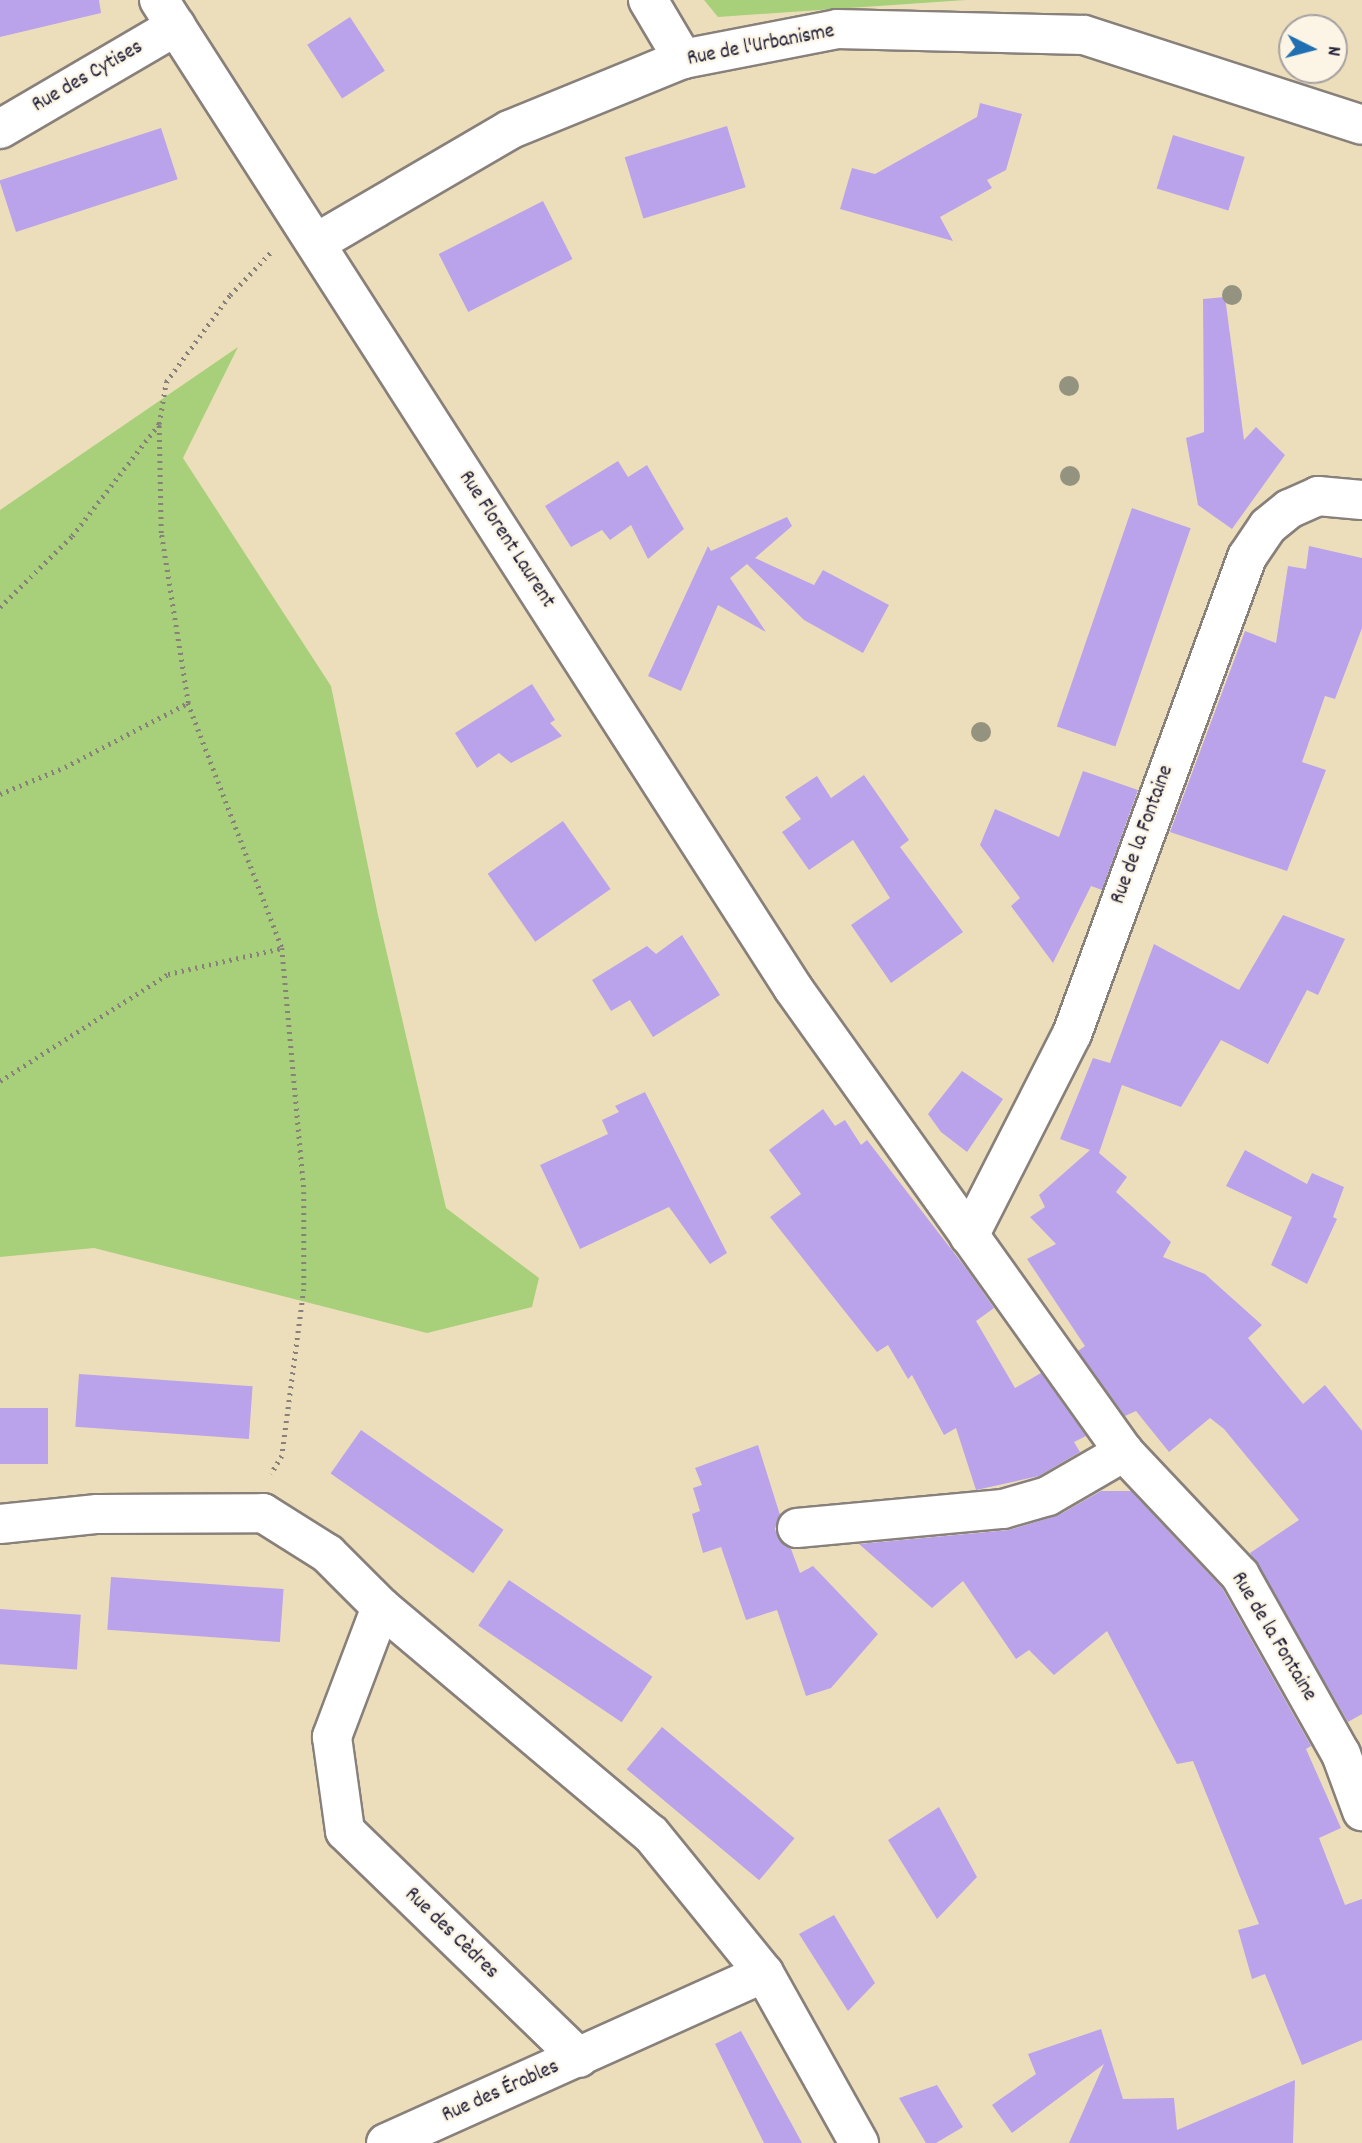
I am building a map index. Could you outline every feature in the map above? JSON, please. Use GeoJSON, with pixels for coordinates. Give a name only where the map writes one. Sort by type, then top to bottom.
{"type":"FeatureCollection","features":[{"type":"Feature","properties":{"kind":"street"},"geometry":{"type":"LineString","coordinates":[[648,0],[683,60]]}},
{"type":"Feature","properties":{"kind":"street","name":"Rue des Cytises"},"geometry":{"type":"LineString","coordinates":[[0,129],[167,13]]}},
{"type":"Feature","properties":{"kind":"street","name":"Rue Florent Laurent"},"geometry":{"type":"LineString","coordinates":[[167,13],[785,976],[856,1077]]}},
{"type":"Feature","properties":{"kind":"street","name":"Rue de l'Urbanisme"},"geometry":{"type":"LineString","coordinates":[[309,231],[509,130],[683,60],[837,29],[1084,35],[1362,125]]}},
{"type":"Feature","properties":{"kind":"street","name":"Rue de la Fontaine"},"geometry":{"type":"LineString","coordinates":[[969,1236],[1072,1034],[1247,556],[1268,526],[1289,509],[1318,496],[1362,500]]}},
{"type":"Feature","properties":{"kind":"street","name":"Rue de la Fontaine"},"geometry":{"type":"LineString","coordinates":[[856,1077],[1125,1452],[1240,1576],[1352,1748],[1362,1811]]}},
{"type":"Feature","properties":{"kind":"street"},"geometry":{"type":"LineString","coordinates":[[797,1528],[1003,1509],[1048,1496],[1125,1452]]}},
{"type":"Feature","properties":{"kind":"street"},"geometry":{"type":"LineString","coordinates":[[0,1524],[97,1514],[263,1513],[328,1554],[381,1608],[651,1834],[764,1973],[859,2143]]}},
{"type":"Feature","properties":{"kind":"street","name":"Rue des Cèdres"},"geometry":{"type":"LineString","coordinates":[[381,1608],[331,1737],[345,1831],[579,2058]]}},
{"type":"Feature","properties":{"kind":"street"},"geometry":{"type":"LineString","coordinates":[[579,2058],[764,1973]]}},
{"type":"Feature","properties":{"kind":"street","name":"Rue des Érables"},"geometry":{"type":"LineString","coordinates":[[386,2143],[579,2058]]}},
{"type":"Feature","properties":{"kind":"path"},"geometry":{"type":"LineString","coordinates":[[248,1513],[282,1456],[304,1289],[304,1192],[282,948],[188,703],[161,533],[159,424],[166,382],[230,295],[309,231]]}},
{"type":"Feature","properties":{"kind":"path"},"geometry":{"type":"LineString","coordinates":[[0,607],[72,536],[159,424]]}},
{"type":"Feature","properties":{"kind":"path"},"geometry":{"type":"LineString","coordinates":[[0,794],[65,767],[188,703]]}},
{"type":"Feature","properties":{"kind":"path"},"geometry":{"type":"LineString","coordinates":[[0,1081],[168,974],[282,948]]}},
{"type":"Feature","properties":{"kind":"green space"},"geometry":{"type":"Polygon","coordinates":[[[704,0],[966,0],[718,17],[704,0]]]}},
{"type":"Feature","properties":{"kind":"green space"},"geometry":{"type":"Polygon","coordinates":[[[238,347],[183,458],[331,686],[378,915],[446,1208],[539,1278],[532,1307],[427,1333],[94,1248],[0,1257],[0,510],[238,347]]]}},
{"type":"Feature","properties":{"kind":"building"},"geometry":{"type":"Polygon","coordinates":[[[0,0],[99,0],[101,13],[0,37],[0,0]]]}},
{"type":"Feature","properties":{"kind":"building"},"geometry":{"type":"Polygon","coordinates":[[[350,17],[385,71],[342,98],[307,45],[350,17]]]}},
{"type":"Feature","properties":{"kind":"building"},"geometry":{"type":"Polygon","coordinates":[[[980,103],[1022,114],[1006,170],[987,180],[992,188],[940,217],[953,241],[840,209],[852,168],[875,174],[977,117],[980,103]]]}},
{"type":"Feature","properties":{"kind":"building"},"geometry":{"type":"Polygon","coordinates":[[[727,126],[746,187],[643,218],[625,157],[727,126]]]}},
{"type":"Feature","properties":{"kind":"building"},"geometry":{"type":"Polygon","coordinates":[[[161,128],[178,179],[16,232],[0,180],[161,128]]]}},
{"type":"Feature","properties":{"kind":"building"},"geometry":{"type":"Polygon","coordinates":[[[1173,135],[1245,157],[1228,210],[1157,189],[1173,135]]]}},
{"type":"Feature","properties":{"kind":"building"},"geometry":{"type":"Polygon","coordinates":[[[543,201],[573,259],[468,312],[439,254],[543,201]]]}},
{"type":"Feature","properties":{"kind":"building"},"geometry":{"type":"Polygon","coordinates":[[[1225,297],[1244,440],[1256,427],[1285,455],[1232,529],[1198,505],[1186,438],[1204,432],[1203,299],[1225,297]]]}},
{"type":"Feature","properties":{"kind":"building"},"geometry":{"type":"Polygon","coordinates":[[[618,461],[628,477],[647,465],[684,529],[648,559],[631,525],[610,540],[602,530],[571,547],[545,506],[618,461]]]}},
{"type":"Feature","properties":{"kind":"building"},"geometry":{"type":"Polygon","coordinates":[[[1132,508],[1191,528],[1115,747],[1057,726],[1132,508]]]}},
{"type":"Feature","properties":{"kind":"building"},"geometry":{"type":"Polygon","coordinates":[[[787,517],[792,526],[755,558],[814,585],[823,570],[889,605],[863,653],[804,620],[747,564],[730,578],[766,632],[718,605],[681,691],[648,676],[708,546],[711,551],[787,517]]]}},
{"type":"Feature","properties":{"kind":"building"},"geometry":{"type":"Polygon","coordinates":[[[1309,546],[1362,558],[1362,628],[1335,699],[1325,696],[1302,762],[1326,770],[1287,871],[1170,832],[1245,631],[1276,643],[1288,566],[1306,569],[1309,546]]]}},
{"type":"Feature","properties":{"kind":"building"},"geometry":{"type":"Polygon","coordinates":[[[532,684],[555,720],[550,723],[562,736],[511,763],[499,753],[477,768],[455,733],[532,684]]]}},
{"type":"Feature","properties":{"kind":"building"},"geometry":{"type":"Polygon","coordinates":[[[1083,771],[1138,790],[1102,890],[1091,886],[1053,963],[1011,906],[1020,898],[980,845],[995,809],[1059,837],[1083,771]]]}},
{"type":"Feature","properties":{"kind":"building"},"geometry":{"type":"Polygon","coordinates":[[[864,775],[909,840],[900,847],[963,932],[891,983],[851,925],[890,898],[853,840],[809,870],[782,832],[801,819],[785,797],[817,776],[831,798],[864,775]]]}},
{"type":"Feature","properties":{"kind":"building"},"geometry":{"type":"Polygon","coordinates":[[[563,821],[611,889],[535,942],[488,874],[563,821]]]}},
{"type":"Feature","properties":{"kind":"building"},"geometry":{"type":"Polygon","coordinates":[[[1283,915],[1345,939],[1318,995],[1307,990],[1268,1064],[1221,1040],[1181,1107],[1122,1085],[1099,1153],[1127,1177],[1116,1192],[1171,1242],[1163,1257],[1205,1274],[1262,1325],[1248,1338],[1303,1404],[1325,1385],[1362,1431],[1362,1714],[1348,1722],[1250,1553],[1299,1520],[1224,1429],[1210,1418],[1169,1452],[1136,1411],[1125,1416],[1078,1351],[1085,1346],[1027,1259],[1056,1244],[1030,1217],[1045,1207],[1039,1195],[1090,1150],[1060,1139],[1093,1058],[1110,1063],[1154,944],[1239,990],[1283,915]]]}},
{"type":"Feature","properties":{"kind":"building"},"geometry":{"type":"Polygon","coordinates":[[[682,935],[720,995],[653,1037],[630,1000],[611,1011],[592,980],[647,946],[656,954],[682,935]]]}},
{"type":"Feature","properties":{"kind":"building"},"geometry":{"type":"Polygon","coordinates":[[[962,1071],[1003,1099],[967,1152],[941,1132],[928,1114],[962,1071]]]}},
{"type":"Feature","properties":{"kind":"building"},"geometry":{"type":"Polygon","coordinates":[[[645,1092],[727,1253],[710,1264],[669,1207],[580,1249],[540,1165],[608,1134],[602,1120],[619,1112],[615,1106],[645,1092]]]}},
{"type":"Feature","properties":{"kind":"building"},"geometry":{"type":"Polygon","coordinates":[[[823,1109],[835,1126],[845,1120],[861,1145],[867,1140],[968,1271],[994,1308],[976,1321],[1015,1388],[1041,1373],[1086,1436],[1074,1442],[1080,1452],[1039,1476],[976,1490],[956,1428],[944,1435],[912,1375],[908,1379],[888,1345],[877,1352],[770,1217],[801,1194],[769,1150],[823,1109]]]}},
{"type":"Feature","properties":{"kind":"building"},"geometry":{"type":"Polygon","coordinates":[[[1245,1150],[1307,1184],[1312,1173],[1344,1187],[1333,1217],[1337,1219],[1307,1284],[1271,1265],[1292,1217],[1226,1186],[1245,1150]]]}},
{"type":"Feature","properties":{"kind":"building"},"geometry":{"type":"Polygon","coordinates":[[[79,1374],[253,1386],[249,1439],[75,1427],[79,1374]]]}},
{"type":"Feature","properties":{"kind":"building"},"geometry":{"type":"Polygon","coordinates":[[[0,1408],[48,1408],[48,1464],[0,1464],[0,1408]]]}},
{"type":"Feature","properties":{"kind":"building"},"geometry":{"type":"Polygon","coordinates":[[[361,1430],[504,1530],[473,1573],[331,1473],[361,1430]]]}},
{"type":"Feature","properties":{"kind":"building"},"geometry":{"type":"Polygon","coordinates":[[[758,1445],[780,1515],[775,1529],[779,1540],[791,1549],[800,1573],[813,1566],[878,1634],[831,1688],[806,1696],[777,1610],[746,1620],[721,1547],[703,1553],[692,1514],[700,1511],[693,1488],[702,1485],[695,1468],[758,1445]]]}},
{"type":"Feature","properties":{"kind":"building"},"geometry":{"type":"Polygon","coordinates":[[[1101,1491],[1131,1491],[1222,1588],[1311,1746],[1306,1749],[1341,1828],[1319,1838],[1345,1905],[1362,1899],[1362,2040],[1302,2065],[1265,1974],[1252,1979],[1238,1930],[1259,1924],[1193,1761],[1177,1764],[1107,1631],[1054,1675],[1029,1650],[1016,1659],[963,1581],[932,1608],[859,1544],[1009,1530],[1059,1515],[1101,1491]]]}},
{"type":"Feature","properties":{"kind":"building"},"geometry":{"type":"Polygon","coordinates":[[[111,1577],[284,1589],[280,1642],[107,1630],[111,1577]]]}},
{"type":"Feature","properties":{"kind":"building"},"geometry":{"type":"Polygon","coordinates":[[[509,1580],[652,1677],[622,1722],[478,1626],[509,1580]]]}},
{"type":"Feature","properties":{"kind":"building"},"geometry":{"type":"Polygon","coordinates":[[[0,1609],[81,1615],[77,1670],[0,1664],[0,1609]]]}},
{"type":"Feature","properties":{"kind":"building"},"geometry":{"type":"Polygon","coordinates":[[[662,1727],[795,1838],[759,1880],[627,1769],[662,1727]]]}},
{"type":"Feature","properties":{"kind":"building"},"geometry":{"type":"Polygon","coordinates":[[[939,1807],[977,1877],[937,1919],[888,1840],[939,1807]]]}},
{"type":"Feature","properties":{"kind":"building"},"geometry":{"type":"Polygon","coordinates":[[[834,1915],[875,1983],[848,2011],[799,1934],[834,1915]]]}},
{"type":"Feature","properties":{"kind":"building"},"geometry":{"type":"Polygon","coordinates":[[[1101,2029],[1123,2099],[1174,2098],[1177,2130],[1295,2080],[1293,2143],[1069,2143],[1104,2064],[1012,2133],[992,2105],[1036,2074],[1028,2054],[1101,2029]]]}},
{"type":"Feature","properties":{"kind":"building"},"geometry":{"type":"Polygon","coordinates":[[[741,2031],[802,2143],[764,2143],[715,2044],[741,2031]]]}},
{"type":"Feature","properties":{"kind":"building"},"geometry":{"type":"Polygon","coordinates":[[[937,2085],[963,2127],[936,2143],[926,2143],[899,2098],[937,2085]]]}}]}
